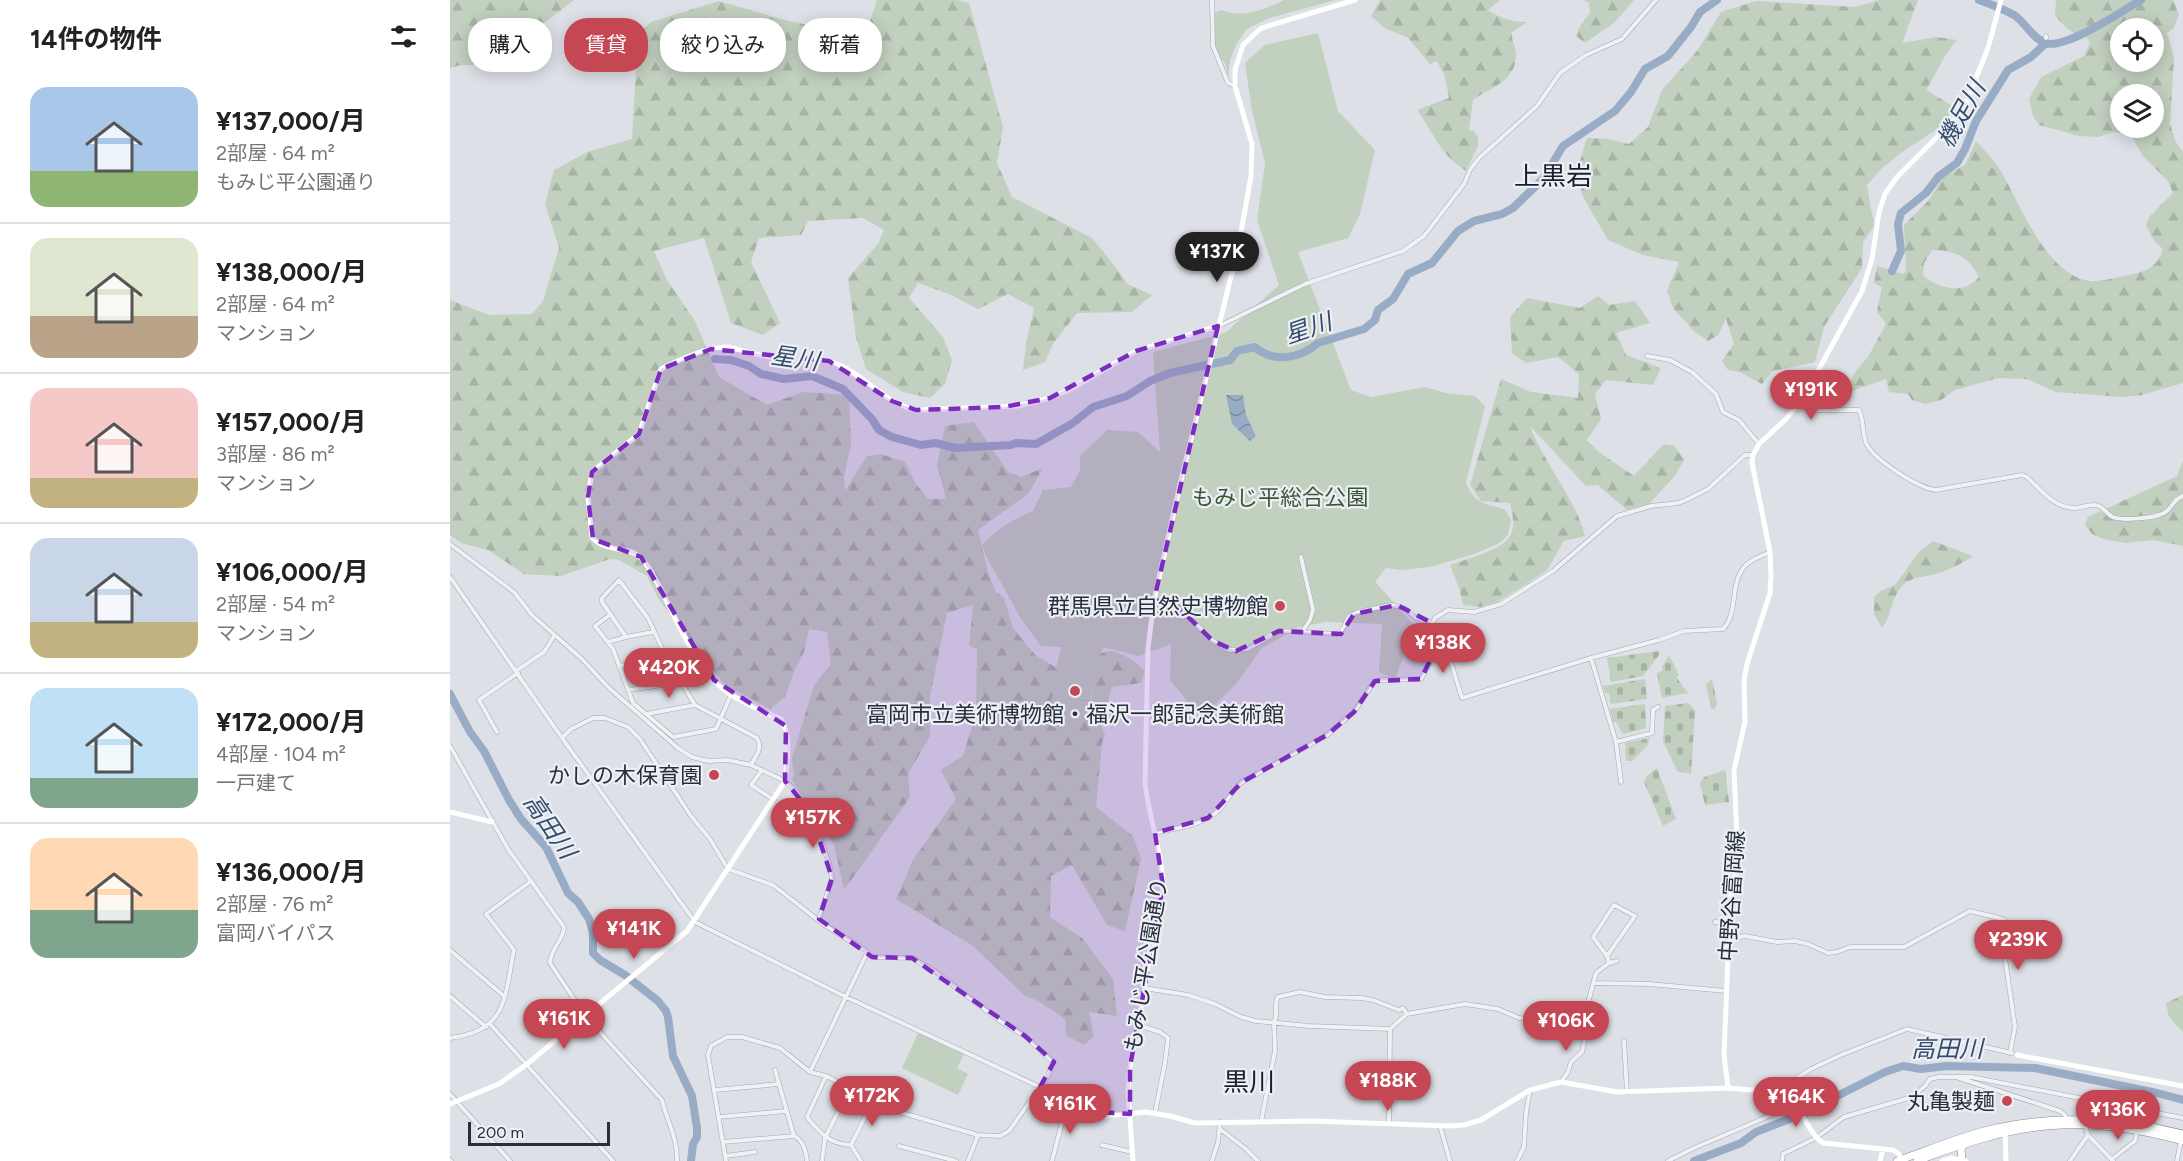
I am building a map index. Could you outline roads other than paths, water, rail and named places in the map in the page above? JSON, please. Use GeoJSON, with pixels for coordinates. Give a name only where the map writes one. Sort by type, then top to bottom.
{"type":"FeatureCollection","features":[{"type":"Feature","properties":{"kind":"highway"},"geometry":{"type":"LineString","coordinates":[[1900,1160],[1964,1137],[2066,1119],[2122,1121],[2182,1138]]}},
{"type":"Feature","properties":{"kind":"highway"},"geometry":{"type":"LineString","coordinates":[[1917,1161],[2004,1129],[2044,1125],[2084,1124],[2182,1138]]}},
{"type":"Feature","properties":{"kind":"highway"},"geometry":{"type":"LineString","coordinates":[[1964,1160],[1961,1149],[1966,1142]]}},
{"type":"Feature","properties":{"kind":"street"},"geometry":{"type":"LineString","coordinates":[[1212,0],[1213,46],[1228,83],[1235,86]]}},
{"type":"Feature","properties":{"kind":"street","name":"もみじ平公園通り"},"geometry":{"type":"LineString","coordinates":[[1133,1161],[1128,1090],[1163,886],[1161,856],[1145,783],[1148,648],[1154,600],[1239,244],[1251,177],[1250,130],[1235,86],[1235,70],[1240,51],[1260,29],[1355,0]]}},
{"type":"Feature","properties":{"kind":"street"},"geometry":{"type":"LineString","coordinates":[[450,1104],[499,1084],[527,1064],[687,931],[785,782],[786,726],[781,718],[731,695],[714,680],[697,657],[641,557],[596,542],[592,537],[588,497],[592,472],[639,434],[662,369],[701,352],[729,347],[789,360],[829,361],[859,376],[892,401],[916,410],[1004,407],[1050,398],[1071,389],[1136,351],[1218,326],[1305,284],[1403,251],[1424,236],[1464,184],[1479,158],[1537,106],[1560,73],[1586,55],[1622,39],[1656,0]]}},
{"type":"Feature","properties":{"kind":"street"},"geometry":{"type":"LineString","coordinates":[[1432,623],[1435,618],[1448,610],[1474,612],[1501,604],[1553,571],[1617,516],[1642,508],[1678,503],[1708,489],[1745,455],[1753,455],[1759,444],[1783,423],[1798,405],[1862,291],[1872,259],[1879,212],[1885,194],[1897,177],[1952,122],[1965,105],[1988,48],[2001,2]]}},
{"type":"Feature","properties":{"kind":"street"},"geometry":{"type":"LineString","coordinates":[[1647,356],[1670,360],[1692,372],[1716,394],[1723,412],[1739,420],[1759,444]]}},
{"type":"Feature","properties":{"kind":"street"},"geometry":{"type":"LineString","coordinates":[[1798,405],[1811,410],[1859,410],[1867,444],[1897,473],[1927,489],[1936,490],[2015,474],[2022,475],[2061,506],[2074,508],[2095,505],[2113,517],[2122,518],[2160,515],[2168,512],[2176,499],[2183,496]]}},
{"type":"Feature","properties":{"kind":"street","name":"中野谷富岡線"},"geometry":{"type":"LineString","coordinates":[[1728,1088],[1724,1055],[1728,940],[1726,924],[1738,861],[1734,770],[1745,722],[1744,680],[1770,592],[1772,567],[1754,478],[1753,455]]}},
{"type":"Feature","properties":{"kind":"street"},"geometry":{"type":"LineString","coordinates":[[450,544],[514,592],[532,615],[554,636],[678,748],[692,758],[708,761],[727,759],[751,765],[785,782],[802,798],[810,811],[829,863],[832,879],[819,919]]}},
{"type":"Feature","properties":{"kind":"street"},"geometry":{"type":"LineString","coordinates":[[1154,600],[1178,606],[1213,641],[1229,650],[1248,649],[1279,631],[1337,634],[1342,630],[1346,620],[1354,614],[1388,605],[1397,606],[1416,618],[1432,623],[1449,656],[1462,698],[1684,631],[1722,629],[1729,620],[1741,571],[1748,563],[1770,552]]}},
{"type":"Feature","properties":{"kind":"street"},"geometry":{"type":"LineString","coordinates":[[1301,557],[1313,610],[1302,633]]}},
{"type":"Feature","properties":{"kind":"street"},"geometry":{"type":"LineString","coordinates":[[450,577],[562,738],[695,921],[846,997],[1040,1087],[1083,1111],[1104,1116],[1155,1113],[1195,1123],[1261,1122],[1440,1126],[1464,1125],[1481,1120],[1530,1090],[1561,1082],[1601,1090],[1627,1092],[1728,1088],[1751,1090],[1781,1087],[1786,1090],[1816,1138],[1823,1143],[1883,1149],[1896,1152],[1900,1160]]}},
{"type":"Feature","properties":{"kind":"street"},"geometry":{"type":"LineString","coordinates":[[626,637],[602,602],[602,598],[619,580],[648,618],[666,657],[695,705],[757,738],[760,748],[751,765]]}},
{"type":"Feature","properties":{"kind":"street"},"geometry":{"type":"LineString","coordinates":[[611,614],[595,626],[613,649],[633,703],[673,736],[716,729],[731,695]]}},
{"type":"Feature","properties":{"kind":"street"},"geometry":{"type":"LineString","coordinates":[[608,642],[653,632]]}},
{"type":"Feature","properties":{"kind":"street"},"geometry":{"type":"LineString","coordinates":[[497,732],[479,700],[544,652],[554,636]]}},
{"type":"Feature","properties":{"kind":"street"},"geometry":{"type":"LineString","coordinates":[[1155,833],[1208,818],[1242,782],[1327,735],[1354,712],[1374,682],[1421,679],[1440,642]]}},
{"type":"Feature","properties":{"kind":"street"},"geometry":{"type":"LineString","coordinates":[[619,666],[666,657]]}},
{"type":"Feature","properties":{"kind":"street"},"geometry":{"type":"LineString","coordinates":[[676,671],[697,657]]}},
{"type":"Feature","properties":{"kind":"street"},"geometry":{"type":"LineString","coordinates":[[1590,658],[1616,742],[1621,782]]}},
{"type":"Feature","properties":{"kind":"street"},"geometry":{"type":"LineString","coordinates":[[628,690],[682,682]]}},
{"type":"Feature","properties":{"kind":"street"},"geometry":{"type":"LineString","coordinates":[[646,714],[695,705]]}},
{"type":"Feature","properties":{"kind":"street"},"geometry":{"type":"LineString","coordinates":[[1616,742],[1652,733],[1653,710],[1658,707]]}},
{"type":"Feature","properties":{"kind":"street"},"geometry":{"type":"LineString","coordinates":[[562,738],[571,729],[593,718],[605,718],[628,727],[640,739],[691,816],[710,839],[728,869],[773,885],[823,924],[866,950],[872,957],[912,958],[936,972],[1000,1021],[1025,1036],[1053,1062],[1048,1076],[1009,1131],[1000,1136],[978,1135],[896,1111],[826,1076],[810,1072],[780,1048],[742,1037],[727,1037],[711,1046],[708,1055],[726,1159],[755,1152]]}},
{"type":"Feature","properties":{"kind":"street"},"geometry":{"type":"LineString","coordinates":[[450,746],[507,849],[564,927],[564,933],[550,956],[550,963],[586,1017],[662,1100],[665,1115],[674,1136],[677,1161]]}},
{"type":"Feature","properties":{"kind":"street"},"geometry":{"type":"LineString","coordinates":[[762,770],[751,785],[774,800]]}},
{"type":"Feature","properties":{"kind":"street"},"geometry":{"type":"LineString","coordinates":[[450,812],[492,822]]}},
{"type":"Feature","properties":{"kind":"street"},"geometry":{"type":"LineString","coordinates":[[450,1038],[470,1036],[491,1025],[503,1006],[514,950],[486,914],[530,882]]}},
{"type":"Feature","properties":{"kind":"street"},"geometry":{"type":"LineString","coordinates":[[1607,956],[1635,916],[1614,905],[1593,937],[1610,963]]}},
{"type":"Feature","properties":{"kind":"street"},"geometry":{"type":"LineString","coordinates":[[1728,940],[1745,936],[1777,942],[1795,941],[1828,953],[1850,947],[1895,949],[1904,947],[1970,910],[2003,919],[2011,927],[2005,958],[2015,1027],[2010,1053]]}},
{"type":"Feature","properties":{"kind":"street"},"geometry":{"type":"LineString","coordinates":[[1715,921],[1726,924]]}},
{"type":"Feature","properties":{"kind":"street"},"geometry":{"type":"LineString","coordinates":[[450,950],[504,997]]}},
{"type":"Feature","properties":{"kind":"street"},"geometry":{"type":"LineString","coordinates":[[810,1072],[867,953]]}},
{"type":"Feature","properties":{"kind":"street"},"geometry":{"type":"LineString","coordinates":[[1561,1082],[1571,1062],[1582,1052],[1586,1039],[1586,1010],[1596,973],[1617,961]]}},
{"type":"Feature","properties":{"kind":"street"},"geometry":{"type":"LineString","coordinates":[[1594,982],[1726,991]]}},
{"type":"Feature","properties":{"kind":"street"},"geometry":{"type":"LineString","coordinates":[[1144,988],[1188,995],[1215,1004],[1241,1017],[1310,1026],[1390,1029],[1407,1014],[1466,1004],[1498,1009],[1519,1018],[1585,1026]]}},
{"type":"Feature","properties":{"kind":"street"},"geometry":{"type":"LineString","coordinates":[[1261,1122],[1275,1051],[1274,1022],[1278,997],[1300,992],[1373,1000],[1399,1010],[1403,1008],[1407,1014]]}},
{"type":"Feature","properties":{"kind":"street"},"geometry":{"type":"LineString","coordinates":[[450,996],[486,1028]]}},
{"type":"Feature","properties":{"kind":"street"},"geometry":{"type":"LineString","coordinates":[[491,1025],[613,1161]]}},
{"type":"Feature","properties":{"kind":"street"},"geometry":{"type":"LineString","coordinates":[[1138,1025],[1160,1032],[1168,1038],[1155,1113]]}},
{"type":"Feature","properties":{"kind":"street"},"geometry":{"type":"LineString","coordinates":[[1389,1124],[1390,1029]]}},
{"type":"Feature","properties":{"kind":"street"},"geometry":{"type":"LineString","coordinates":[[1786,1090],[1792,1081],[1805,1072],[1907,1029],[2010,1053],[2183,1086]]}},
{"type":"Feature","properties":{"kind":"street"},"geometry":{"type":"LineString","coordinates":[[1624,1041],[1627,1092]]}},
{"type":"Feature","properties":{"kind":"street"},"geometry":{"type":"LineString","coordinates":[[775,1070],[794,1136],[802,1144],[807,1161]]}},
{"type":"Feature","properties":{"kind":"street"},"geometry":{"type":"LineString","coordinates":[[826,1076],[807,1117],[825,1137],[839,1144],[851,1145]]}},
{"type":"Feature","properties":{"kind":"street"},"geometry":{"type":"LineString","coordinates":[[1953,1076],[2060,1111],[2066,1119]]}},
{"type":"Feature","properties":{"kind":"street"},"geometry":{"type":"LineString","coordinates":[[1782,1161],[1783,1154],[1816,1138],[1844,1117],[1912,1097],[1930,1079],[1953,1076],[1993,1081],[2183,1118]]}},
{"type":"Feature","properties":{"kind":"street"},"geometry":{"type":"LineString","coordinates":[[715,1090],[779,1084]]}},
{"type":"Feature","properties":{"kind":"street"},"geometry":{"type":"LineString","coordinates":[[822,1161],[825,1137],[850,1088]]}},
{"type":"Feature","properties":{"kind":"street"},"geometry":{"type":"LineString","coordinates":[[1517,1161],[1524,1147],[1530,1090]]}},
{"type":"Feature","properties":{"kind":"street"},"geometry":{"type":"LineString","coordinates":[[450,1094],[510,1161]]}},
{"type":"Feature","properties":{"kind":"street"},"geometry":{"type":"LineString","coordinates":[[851,1145],[874,1099]]}},
{"type":"Feature","properties":{"kind":"street"},"geometry":{"type":"LineString","coordinates":[[1052,1161],[1067,1103]]}},
{"type":"Feature","properties":{"kind":"street"},"geometry":{"type":"LineString","coordinates":[[1668,1161],[1722,1135],[1796,1106]]}},
{"type":"Feature","properties":{"kind":"street"},"geometry":{"type":"LineString","coordinates":[[719,1116],[786,1111]]}},
{"type":"Feature","properties":{"kind":"street"},"geometry":{"type":"LineString","coordinates":[[1212,1161],[1220,1122]]}},
{"type":"Feature","properties":{"kind":"street"},"geometry":{"type":"LineString","coordinates":[[2084,1124],[2088,1135],[2113,1160],[2135,1141],[2137,1130]]}},
{"type":"Feature","properties":{"kind":"street"},"geometry":{"type":"LineString","coordinates":[[1440,1126],[1450,1161]]}},
{"type":"Feature","properties":{"kind":"street"},"geometry":{"type":"LineString","coordinates":[[1220,1129],[1258,1161]]}},
{"type":"Feature","properties":{"kind":"street"},"geometry":{"type":"LineString","coordinates":[[2004,1129],[2006,1161]]}},
{"type":"Feature","properties":{"kind":"street"},"geometry":{"type":"LineString","coordinates":[[968,1161],[978,1135]]}},
{"type":"Feature","properties":{"kind":"street"},"geometry":{"type":"LineString","coordinates":[[2070,1161],[2088,1135]]}},
{"type":"Feature","properties":{"kind":"street"},"geometry":{"type":"LineString","coordinates":[[723,1142],[794,1136]]}},
{"type":"Feature","properties":{"kind":"street"},"geometry":{"type":"LineString","coordinates":[[2177,1161],[2182,1138]]}},
{"type":"Feature","properties":{"kind":"street"},"geometry":{"type":"LineString","coordinates":[[851,1145],[861,1161]]}},
{"type":"Feature","properties":{"kind":"street"},"geometry":{"type":"LineString","coordinates":[[1102,1145],[1133,1152]]}},
{"type":"Feature","properties":{"kind":"street"},"geometry":{"type":"LineString","coordinates":[[899,1146],[956,1161]]}},
{"type":"Feature","properties":{"kind":"street"},"geometry":{"type":"LineString","coordinates":[[1880,1161],[1883,1149]]}},
{"type":"Feature","properties":{"kind":"street"},"geometry":{"type":"LineString","coordinates":[[1942,1161],[1951,1158],[1964,1160]]}},
{"type":"Feature","properties":{"kind":"water"},"geometry":{"type":"Polygon","coordinates":[[[1226,395],[1243,395],[1246,415],[1256,436],[1250,441],[1232,424],[1226,395]]]}},
{"type":"Feature","properties":{"kind":"waterway","name":"星川"},"geometry":{"type":"LineString","coordinates":[[715,359],[731,360],[749,366],[761,374],[784,379],[812,376],[843,389],[872,419],[879,430],[892,437],[921,445],[935,443],[956,448],[1016,443],[1036,444],[1073,423],[1093,407],[1127,396],[1150,381],[1170,373],[1230,360],[1237,351],[1255,347],[1278,357],[1295,356],[1318,343],[1364,329],[1375,320],[1378,310],[1393,299],[1408,274],[1432,263],[1458,231],[1474,221],[1502,214],[1513,208],[1543,179],[1563,146],[1615,111],[1631,92],[1645,69],[1668,56],[1700,12],[1717,0]]}},
{"type":"Feature","properties":{"kind":"waterway","name":"星川"},"geometry":{"type":"LineString","coordinates":[[1979,0],[2014,15],[2040,41],[2054,44],[2093,28],[2141,0]]}},
{"type":"Feature","properties":{"kind":"waterway","name":"機足川"},"geometry":{"type":"LineString","coordinates":[[1892,271],[1901,251],[1898,224],[1901,213],[1926,193],[1939,176],[1957,163],[1976,121],[2008,70],[2031,57],[2046,43]]}},
{"type":"Feature","properties":{"kind":"waterway","name":"高田川"},"geometry":{"type":"LineString","coordinates":[[450,694],[470,732],[484,751],[509,800],[521,819],[546,847],[568,893],[578,902],[589,919],[593,933],[593,953],[658,1001],[666,1011],[673,1056],[692,1096],[697,1137],[693,1144],[691,1161]]}},
{"type":"Feature","properties":{"kind":"waterway","name":"高田川"},"geometry":{"type":"LineString","coordinates":[[1694,1161],[1741,1143],[1756,1132],[1810,1111],[1885,1072],[1903,1066],[1921,1069],[1946,1066],[2035,1068],[2183,1100]]}},
{"type":"Feature","properties":{"kind":"place","name":"群馬県立自然史博物館"},"geometry":{"type":"Point","coordinates":[1280,606]}},
{"type":"Feature","properties":{"kind":"place","name":"富岡市立美術博物館・福沢一郎記念美術館"},"geometry":{"type":"Point","coordinates":[1075,691]}},
{"type":"Feature","properties":{"kind":"place","name":"かしの木保育園"},"geometry":{"type":"Point","coordinates":[714,775]}},
{"type":"Feature","properties":{"kind":"place","name":"丸亀製麺"},"geometry":{"type":"Point","coordinates":[2007,1101]}},
{"type":"Feature","properties":{"kind":"district","name":"上黒岩"},"geometry":{"type":"Point","coordinates":[1553,176]}},
{"type":"Feature","properties":{"kind":"district","name":"黒川"},"geometry":{"type":"Point","coordinates":[1249,1082]}},
{"type":"Feature","properties":{"kind":"park label","name":"もみじ平総合公園"},"geometry":{"type":"Point","coordinates":[1280,497]}}]}
